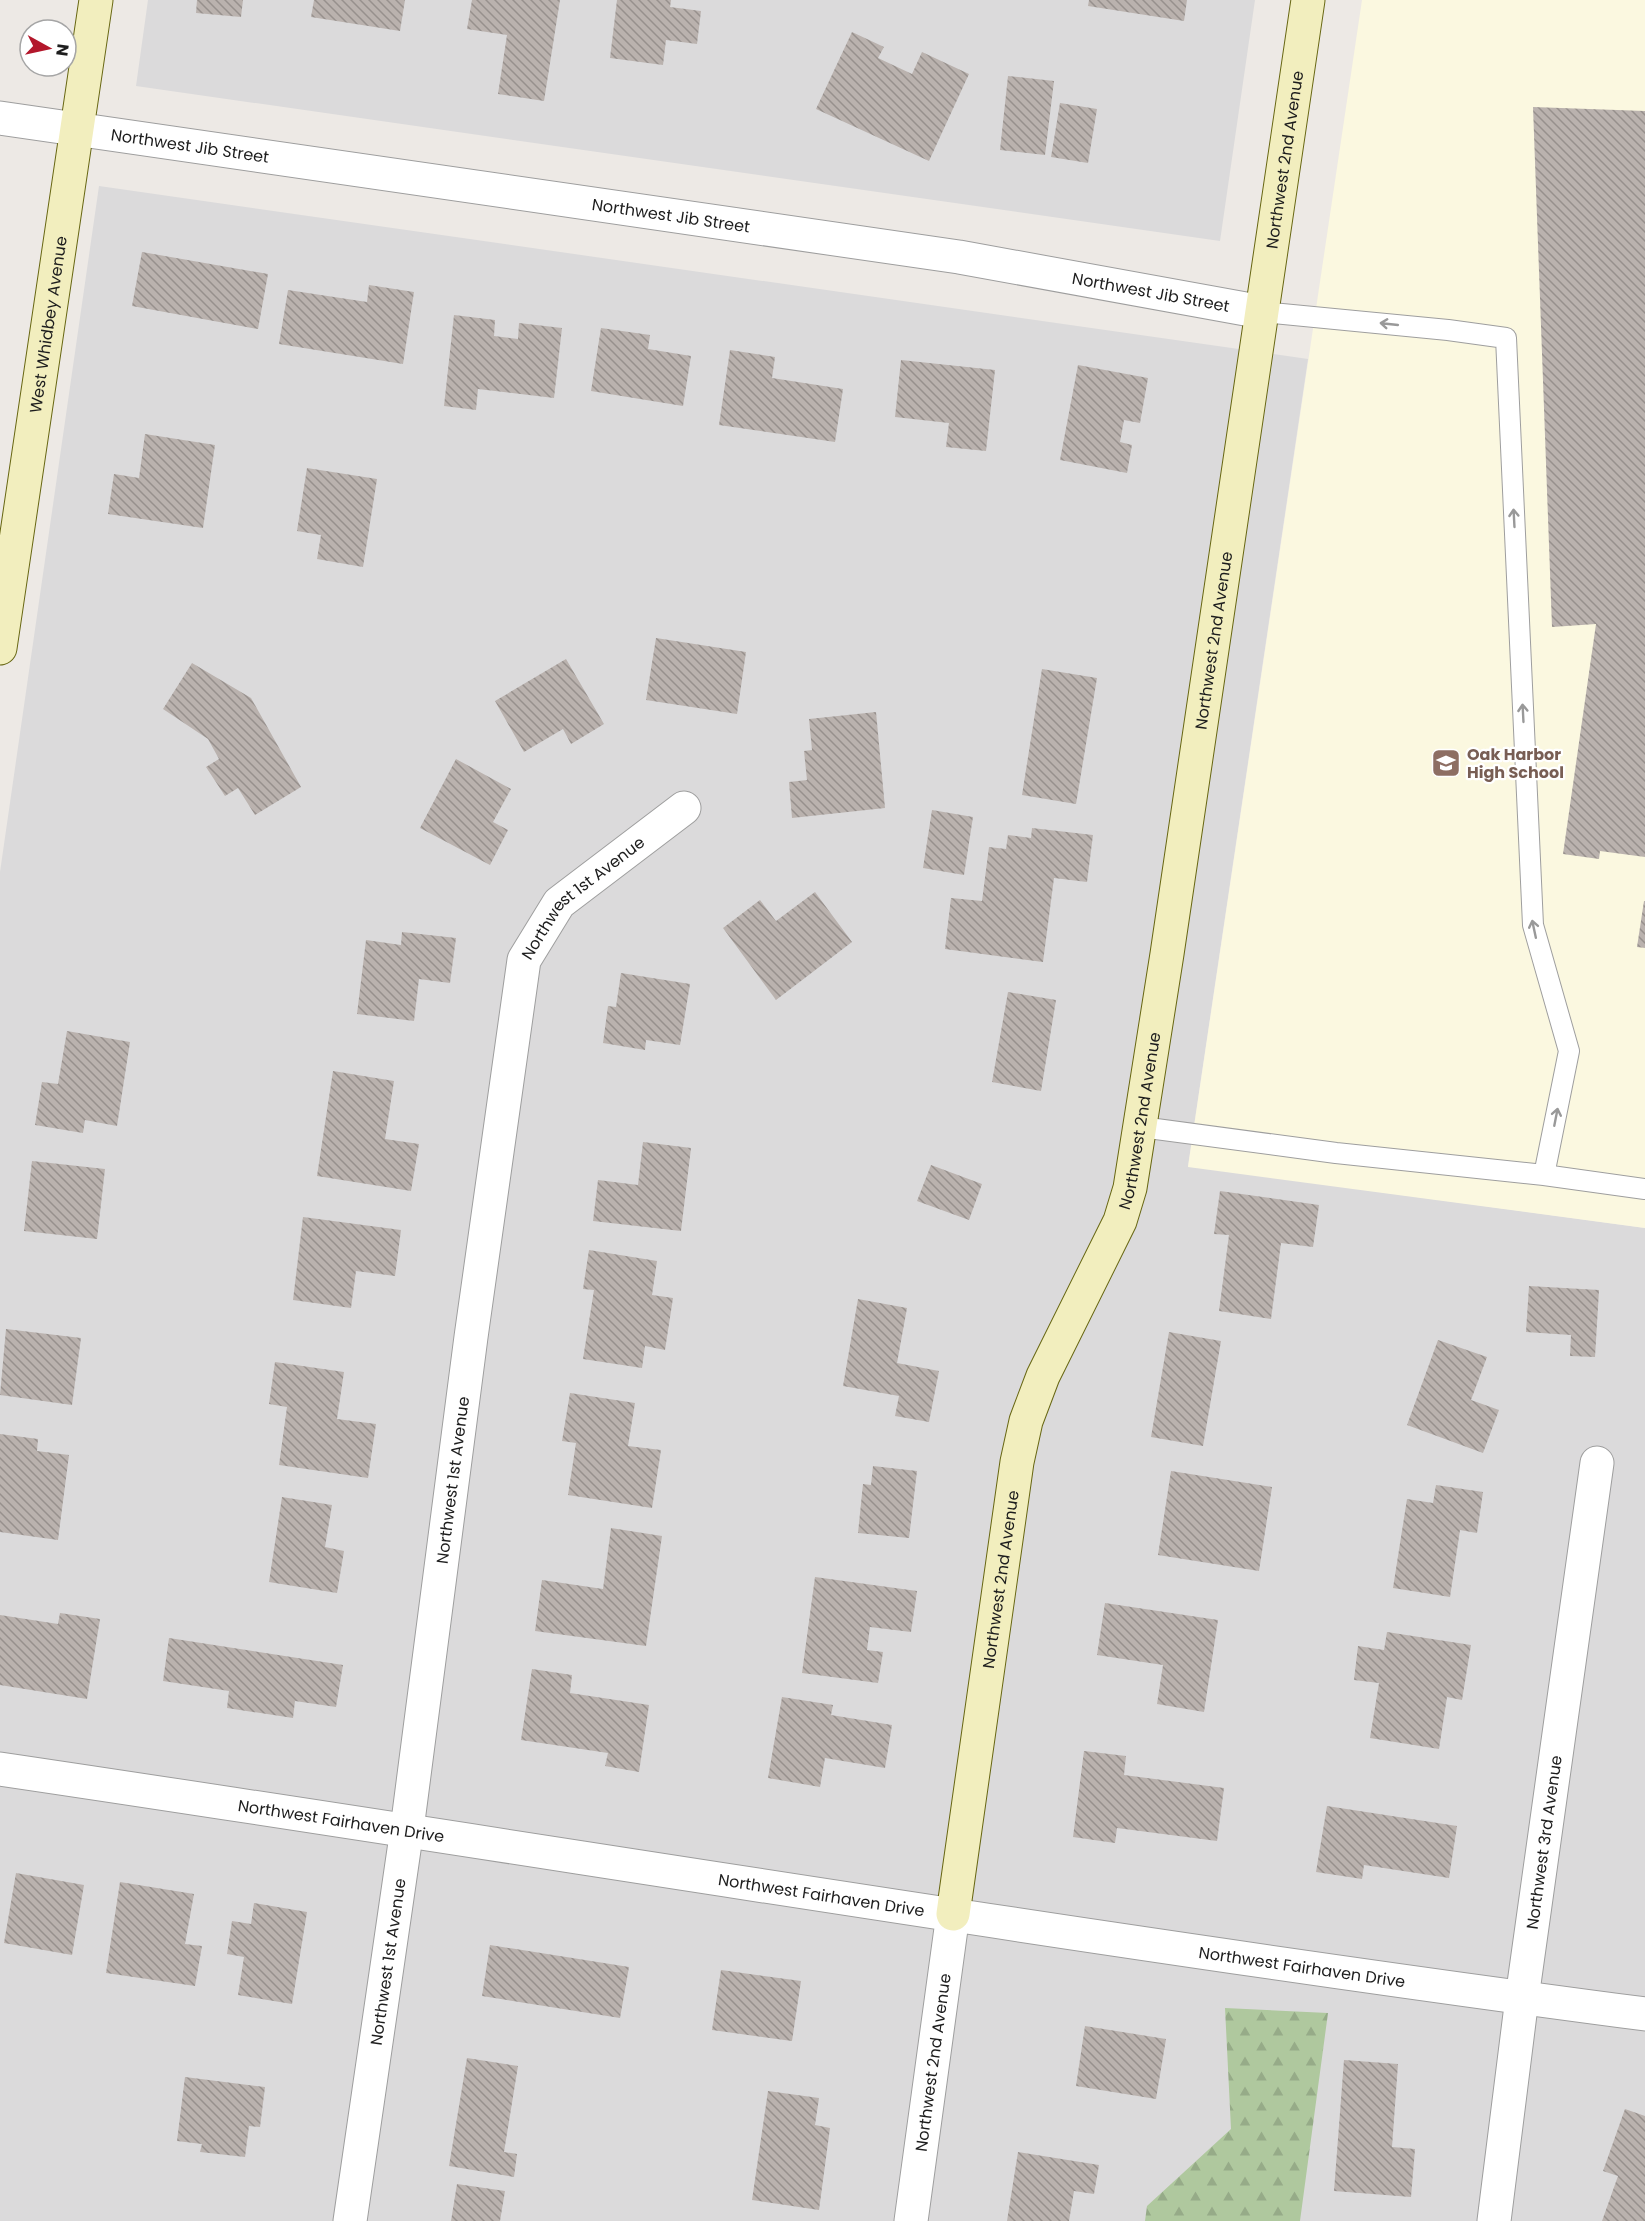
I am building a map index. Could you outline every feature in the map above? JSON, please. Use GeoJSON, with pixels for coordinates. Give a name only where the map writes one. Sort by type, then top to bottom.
{"type":"FeatureCollection","features":[{"type":"Feature","properties":{"kind":"street","name":"West Whidbey Avenue"},"geometry":{"type":"LineString","coordinates":[[0,648],[96,0]]}},
{"type":"Feature","properties":{"kind":"street","name":"Northwest 2nd Avenue"},"geometry":{"type":"LineString","coordinates":[[911,2221],[1017,1462],[1026,1421],[1043,1376],[1120,1221],[1130,1188],[1141,1127],[1308,0]]}},
{"type":"Feature","properties":{"kind":"street","name":"Northwest Jib Street"},"geometry":{"type":"LineString","coordinates":[[0,118],[959,257],[1262,312]]}},
{"type":"Feature","properties":{"kind":"street","name":"Northwest 1st Avenue"},"geometry":{"type":"LineString","coordinates":[[350,2221],[407,1829],[471,1337],[524,960],[559,903],[684,808]]}},
{"type":"Feature","properties":{"kind":"street","name":"Northwest 3rd Avenue"},"geometry":{"type":"LineString","coordinates":[[1494,2221],[1522,1998],[1597,1463]]}},
{"type":"Feature","properties":{"kind":"street","name":"Northwest Fairhaven Drive"},"geometry":{"type":"LineString","coordinates":[[0,1769],[407,1829],[1012,1925],[1645,2014]]}},
{"type":"Feature","properties":{"kind":"lane"},"geometry":{"type":"LineString","coordinates":[[1262,312],[1448,330],[1506,338],[1533,925],[1569,1051],[1544,1175]]}},
{"type":"Feature","properties":{"kind":"lane"},"geometry":{"type":"LineString","coordinates":[[1141,1127],[1336,1153],[1544,1175],[1645,1189]]}},
{"type":"Feature","properties":{"kind":"shaded area"},"geometry":{"type":"Polygon","coordinates":[[[148,0],[1255,0],[1220,241],[136,86],[148,0]]]}},
{"type":"Feature","properties":{"kind":"shaded area","name":"Oak Harbor High School"},"geometry":{"type":"Polygon","coordinates":[[[1362,0],[1645,0],[1645,1228],[1188,1167],[1362,0]]]}},
{"type":"Feature","properties":{"kind":"shaded area"},"geometry":{"type":"Polygon","coordinates":[[[99,186],[1308,359],[1188,1166],[1645,1228],[1645,2221],[0,2221],[0,872],[99,186]]]}},
{"type":"Feature","properties":{"kind":"green space"},"geometry":{"type":"Polygon","coordinates":[[[1225,2008],[1328,2013],[1300,2221],[1145,2221],[1147,2206],[1231,2129],[1225,2008]]]}},
{"type":"Feature","properties":{"kind":"building"},"geometry":{"type":"Polygon","coordinates":[[[197,0],[243,0],[241,17],[196,13],[197,0]]]}},
{"type":"Feature","properties":{"kind":"building"},"geometry":{"type":"Polygon","coordinates":[[[314,0],[405,0],[400,31],[311,17],[314,0]]]}},
{"type":"Feature","properties":{"kind":"building"},"geometry":{"type":"Polygon","coordinates":[[[472,0],[560,0],[544,101],[498,94],[507,35],[467,29],[472,0]]]}},
{"type":"Feature","properties":{"kind":"building"},"geometry":{"type":"Polygon","coordinates":[[[617,0],[671,0],[670,7],[701,11],[697,44],[666,40],[663,65],[610,58],[617,0]]]}},
{"type":"Feature","properties":{"kind":"building"},"geometry":{"type":"Polygon","coordinates":[[[1089,0],[1187,0],[1184,21],[1088,6],[1089,0]]]}},
{"type":"Feature","properties":{"kind":"building"},"geometry":{"type":"Polygon","coordinates":[[[852,32],[884,47],[878,58],[912,74],[922,52],[969,74],[929,161],[816,109],[852,32]]]}},
{"type":"Feature","properties":{"kind":"building"},"geometry":{"type":"Polygon","coordinates":[[[1008,76],[1054,81],[1045,155],[1000,150],[1008,76]]]}},
{"type":"Feature","properties":{"kind":"building"},"geometry":{"type":"Polygon","coordinates":[[[1060,103],[1097,109],[1088,163],[1051,157],[1060,103]]]}},
{"type":"Feature","properties":{"kind":"building"},"geometry":{"type":"Polygon","coordinates":[[[1533,107],[1645,111],[1645,857],[1600,851],[1599,859],[1563,854],[1596,624],[1552,627],[1533,107]]]}},
{"type":"Feature","properties":{"kind":"building"},"geometry":{"type":"Polygon","coordinates":[[[142,252],[268,274],[258,329],[132,306],[142,252]]]}},
{"type":"Feature","properties":{"kind":"building"},"geometry":{"type":"Polygon","coordinates":[[[369,285],[414,292],[403,364],[279,344],[288,290],[367,302],[369,285]]]}},
{"type":"Feature","properties":{"kind":"building"},"geometry":{"type":"Polygon","coordinates":[[[454,315],[495,320],[494,336],[518,339],[519,323],[562,328],[554,398],[478,389],[476,410],[444,406],[454,315]]]}},
{"type":"Feature","properties":{"kind":"building"},"geometry":{"type":"Polygon","coordinates":[[[601,328],[650,335],[648,349],[691,356],[683,406],[591,391],[601,328]]]}},
{"type":"Feature","properties":{"kind":"building"},"geometry":{"type":"Polygon","coordinates":[[[730,350],[775,357],[772,378],[843,389],[835,442],[719,425],[730,350]]]}},
{"type":"Feature","properties":{"kind":"building"},"geometry":{"type":"Polygon","coordinates":[[[901,360],[995,370],[986,451],[946,447],[949,423],[895,417],[901,360]]]}},
{"type":"Feature","properties":{"kind":"building"},"geometry":{"type":"Polygon","coordinates":[[[1078,365],[1148,378],[1140,423],[1124,420],[1120,442],[1132,445],[1127,473],[1060,460],[1078,365]]]}},
{"type":"Feature","properties":{"kind":"building"},"geometry":{"type":"Polygon","coordinates":[[[145,434],[215,445],[203,528],[108,514],[114,474],[139,478],[145,434]]]}},
{"type":"Feature","properties":{"kind":"building"},"geometry":{"type":"Polygon","coordinates":[[[307,468],[377,479],[363,567],[317,559],[321,535],[297,531],[307,468]]]}},
{"type":"Feature","properties":{"kind":"building"},"geometry":{"type":"Polygon","coordinates":[[[656,638],[746,652],[737,714],[646,700],[656,638]]]}},
{"type":"Feature","properties":{"kind":"building"},"geometry":{"type":"Polygon","coordinates":[[[566,659],[604,724],[571,744],[563,729],[524,752],[495,701],[566,659]]]}},
{"type":"Feature","properties":{"kind":"building"},"geometry":{"type":"Polygon","coordinates":[[[192,663],[251,698],[301,787],[255,815],[238,788],[225,796],[206,767],[219,759],[208,739],[163,709],[192,663]]]}},
{"type":"Feature","properties":{"kind":"building"},"geometry":{"type":"Polygon","coordinates":[[[1042,669],[1097,678],[1076,804],[1022,795],[1042,669]]]}},
{"type":"Feature","properties":{"kind":"building"},"geometry":{"type":"Polygon","coordinates":[[[876,712],[885,808],[792,818],[789,782],[807,780],[804,751],[812,750],[809,719],[876,712]]]}},
{"type":"Feature","properties":{"kind":"building"},"geometry":{"type":"Polygon","coordinates":[[[456,759],[511,789],[493,822],[508,830],[490,865],[420,828],[456,759]]]}},
{"type":"Feature","properties":{"kind":"building"},"geometry":{"type":"Polygon","coordinates":[[[932,810],[973,817],[964,875],[923,868],[932,810]]]}},
{"type":"Feature","properties":{"kind":"building"},"geometry":{"type":"Polygon","coordinates":[[[1032,828],[1093,835],[1087,882],[1054,878],[1043,962],[945,949],[951,898],[982,901],[989,847],[1006,849],[1008,835],[1031,838],[1032,828]]]}},
{"type":"Feature","properties":{"kind":"building"},"geometry":{"type":"Polygon","coordinates":[[[815,892],[852,942],[776,1000],[723,928],[760,900],[776,921],[815,892]]]}},
{"type":"Feature","properties":{"kind":"building"},"geometry":{"type":"Polygon","coordinates":[[[1645,901],[1645,948],[1637,947],[1645,901]]]}},
{"type":"Feature","properties":{"kind":"building"},"geometry":{"type":"Polygon","coordinates":[[[402,932],[456,938],[450,983],[419,979],[414,1021],[357,1014],[366,940],[401,945],[402,932]]]}},
{"type":"Feature","properties":{"kind":"building"},"geometry":{"type":"Polygon","coordinates":[[[621,973],[690,984],[680,1045],[646,1040],[645,1050],[603,1043],[608,1006],[616,1007],[621,973]]]}},
{"type":"Feature","properties":{"kind":"building"},"geometry":{"type":"Polygon","coordinates":[[[1008,992],[1056,1000],[1041,1091],[992,1082],[1008,992]]]}},
{"type":"Feature","properties":{"kind":"building"},"geometry":{"type":"Polygon","coordinates":[[[67,1031],[130,1042],[117,1126],[85,1120],[83,1133],[35,1125],[42,1082],[58,1084],[67,1031]]]}},
{"type":"Feature","properties":{"kind":"building"},"geometry":{"type":"Polygon","coordinates":[[[333,1071],[394,1081],[385,1139],[419,1144],[411,1191],[317,1176],[333,1071]]]}},
{"type":"Feature","properties":{"kind":"building"},"geometry":{"type":"Polygon","coordinates":[[[643,1142],[691,1148],[681,1231],[593,1221],[598,1180],[638,1185],[643,1142]]]}},
{"type":"Feature","properties":{"kind":"building"},"geometry":{"type":"Polygon","coordinates":[[[32,1161],[105,1169],[97,1239],[24,1231],[32,1161]]]}},
{"type":"Feature","properties":{"kind":"building"},"geometry":{"type":"Polygon","coordinates":[[[931,1165],[982,1184],[969,1220],[917,1201],[931,1165]]]}},
{"type":"Feature","properties":{"kind":"building"},"geometry":{"type":"Polygon","coordinates":[[[1220,1191],[1319,1205],[1313,1247],[1281,1243],[1271,1319],[1219,1311],[1229,1235],[1214,1234],[1220,1191]]]}},
{"type":"Feature","properties":{"kind":"building"},"geometry":{"type":"Polygon","coordinates":[[[303,1217],[401,1230],[395,1276],[356,1271],[351,1308],[293,1300],[303,1217]]]}},
{"type":"Feature","properties":{"kind":"building"},"geometry":{"type":"Polygon","coordinates":[[[589,1250],[657,1261],[652,1295],[673,1298],[665,1350],[645,1346],[642,1368],[583,1359],[594,1290],[583,1289],[589,1250]]]}},
{"type":"Feature","properties":{"kind":"building"},"geometry":{"type":"Polygon","coordinates":[[[1529,1286],[1599,1290],[1595,1357],[1570,1356],[1571,1335],[1526,1332],[1529,1286]]]}},
{"type":"Feature","properties":{"kind":"building"},"geometry":{"type":"Polygon","coordinates":[[[858,1299],[907,1308],[897,1363],[939,1371],[929,1422],[895,1416],[899,1396],[843,1386],[858,1299]]]}},
{"type":"Feature","properties":{"kind":"building"},"geometry":{"type":"Polygon","coordinates":[[[6,1329],[81,1338],[72,1405],[0,1395],[6,1329]]]}},
{"type":"Feature","properties":{"kind":"building"},"geometry":{"type":"Polygon","coordinates":[[[1169,1332],[1221,1341],[1203,1446],[1151,1437],[1169,1332]]]}},
{"type":"Feature","properties":{"kind":"building"},"geometry":{"type":"Polygon","coordinates":[[[1438,1340],[1487,1357],[1471,1400],[1499,1410],[1483,1453],[1407,1425],[1438,1340]]]}},
{"type":"Feature","properties":{"kind":"building"},"geometry":{"type":"Polygon","coordinates":[[[275,1362],[344,1372],[337,1419],[376,1424],[368,1478],[279,1465],[287,1407],[269,1404],[275,1362]]]}},
{"type":"Feature","properties":{"kind":"building"},"geometry":{"type":"Polygon","coordinates":[[[570,1393],[635,1403],[628,1446],[661,1450],[652,1508],[568,1495],[576,1443],[562,1441],[570,1393]]]}},
{"type":"Feature","properties":{"kind":"building"},"geometry":{"type":"Polygon","coordinates":[[[0,1434],[38,1439],[37,1451],[69,1455],[58,1540],[0,1532],[0,1434]]]}},
{"type":"Feature","properties":{"kind":"building"},"geometry":{"type":"Polygon","coordinates":[[[873,1466],[917,1471],[909,1538],[858,1533],[863,1484],[871,1485],[873,1466]]]}},
{"type":"Feature","properties":{"kind":"building"},"geometry":{"type":"Polygon","coordinates":[[[1171,1471],[1272,1487],[1259,1571],[1158,1555],[1171,1471]]]}},
{"type":"Feature","properties":{"kind":"building"},"geometry":{"type":"Polygon","coordinates":[[[1436,1485],[1483,1492],[1477,1533],[1460,1530],[1450,1597],[1393,1588],[1407,1499],[1433,1503],[1436,1485]]]}},
{"type":"Feature","properties":{"kind":"building"},"geometry":{"type":"Polygon","coordinates":[[[282,1497],[332,1505],[325,1547],[344,1551],[337,1593],[269,1582],[282,1497]]]}},
{"type":"Feature","properties":{"kind":"building"},"geometry":{"type":"Polygon","coordinates":[[[611,1528],[662,1536],[646,1646],[535,1631],[542,1580],[603,1589],[611,1528]]]}},
{"type":"Feature","properties":{"kind":"building"},"geometry":{"type":"Polygon","coordinates":[[[815,1577],[917,1591],[911,1632],[870,1627],[867,1650],[883,1652],[878,1683],[802,1673],[815,1577]]]}},
{"type":"Feature","properties":{"kind":"building"},"geometry":{"type":"Polygon","coordinates":[[[1105,1603],[1218,1620],[1204,1712],[1157,1704],[1163,1665],[1097,1655],[1105,1603]]]}},
{"type":"Feature","properties":{"kind":"building"},"geometry":{"type":"Polygon","coordinates":[[[60,1613],[100,1619],[87,1699],[0,1685],[0,1615],[58,1624],[60,1613]]]}},
{"type":"Feature","properties":{"kind":"building"},"geometry":{"type":"Polygon","coordinates":[[[1387,1632],[1471,1645],[1462,1700],[1447,1697],[1439,1749],[1370,1738],[1379,1683],[1354,1680],[1358,1646],[1384,1650],[1387,1632]]]}},
{"type":"Feature","properties":{"kind":"building"},"geometry":{"type":"Polygon","coordinates":[[[169,1638],[343,1665],[336,1707],[295,1701],[293,1718],[227,1708],[229,1691],[163,1681],[169,1638]]]}},
{"type":"Feature","properties":{"kind":"building"},"geometry":{"type":"Polygon","coordinates":[[[532,1669],[572,1675],[570,1693],[649,1705],[639,1772],[605,1766],[608,1753],[521,1740],[532,1669]]]}},
{"type":"Feature","properties":{"kind":"building"},"geometry":{"type":"Polygon","coordinates":[[[782,1697],[833,1705],[831,1715],[892,1725],[885,1768],[825,1758],[820,1787],[768,1778],[782,1697]]]}},
{"type":"Feature","properties":{"kind":"building"},"geometry":{"type":"Polygon","coordinates":[[[1084,1751],[1126,1756],[1124,1775],[1224,1788],[1217,1841],[1117,1828],[1115,1843],[1073,1837],[1084,1751]]]}},
{"type":"Feature","properties":{"kind":"building"},"geometry":{"type":"Polygon","coordinates":[[[1327,1806],[1457,1826],[1449,1878],[1364,1865],[1362,1879],[1316,1872],[1327,1806]]]}},
{"type":"Feature","properties":{"kind":"building"},"geometry":{"type":"Polygon","coordinates":[[[16,1873],[84,1885],[72,1955],[4,1943],[16,1873]]]}},
{"type":"Feature","properties":{"kind":"building"},"geometry":{"type":"Polygon","coordinates":[[[120,1882],[194,1894],[185,1944],[202,1946],[195,1986],[106,1973],[120,1882]]]}},
{"type":"Feature","properties":{"kind":"building"},"geometry":{"type":"Polygon","coordinates":[[[254,1903],[307,1912],[292,2004],[238,1995],[244,1957],[227,1954],[232,1921],[251,1924],[254,1903]]]}},
{"type":"Feature","properties":{"kind":"building"},"geometry":{"type":"Polygon","coordinates":[[[490,1945],[629,1967],[620,2018],[482,1996],[490,1945]]]}},
{"type":"Feature","properties":{"kind":"building"},"geometry":{"type":"Polygon","coordinates":[[[721,1970],[801,1981],[792,2041],[712,2030],[721,1970]]]}},
{"type":"Feature","properties":{"kind":"building"},"geometry":{"type":"Polygon","coordinates":[[[1085,2026],[1166,2039],[1156,2099],[1076,2086],[1085,2026]]]}},
{"type":"Feature","properties":{"kind":"building"},"geometry":{"type":"Polygon","coordinates":[[[467,2058],[518,2066],[504,2152],[517,2154],[514,2177],[449,2166],[467,2058]]]}},
{"type":"Feature","properties":{"kind":"building"},"geometry":{"type":"Polygon","coordinates":[[[1344,2060],[1398,2064],[1392,2147],[1415,2149],[1411,2197],[1334,2191],[1344,2060]]]}},
{"type":"Feature","properties":{"kind":"building"},"geometry":{"type":"Polygon","coordinates":[[[185,2077],[265,2087],[260,2127],[249,2126],[245,2157],[200,2152],[202,2144],[177,2141],[185,2077]]]}},
{"type":"Feature","properties":{"kind":"building"},"geometry":{"type":"Polygon","coordinates":[[[768,2091],[819,2098],[815,2125],[830,2128],[819,2210],[752,2200],[768,2091]]]}},
{"type":"Feature","properties":{"kind":"building"},"geometry":{"type":"Polygon","coordinates":[[[1625,2109],[1645,2116],[1645,2221],[1602,2221],[1618,2176],[1603,2171],[1625,2109]]]}},
{"type":"Feature","properties":{"kind":"building"},"geometry":{"type":"Polygon","coordinates":[[[1018,2152],[1099,2165],[1094,2194],[1074,2191],[1069,2221],[1007,2221],[1018,2152]]]}},
{"type":"Feature","properties":{"kind":"building"},"geometry":{"type":"Polygon","coordinates":[[[457,2184],[505,2191],[500,2221],[451,2221],[457,2184]]]}},
{"type":"Feature","properties":{"kind":"place","name":"Oak Harbor High School"},"geometry":{"type":"Point","coordinates":[1446,763]}}]}
